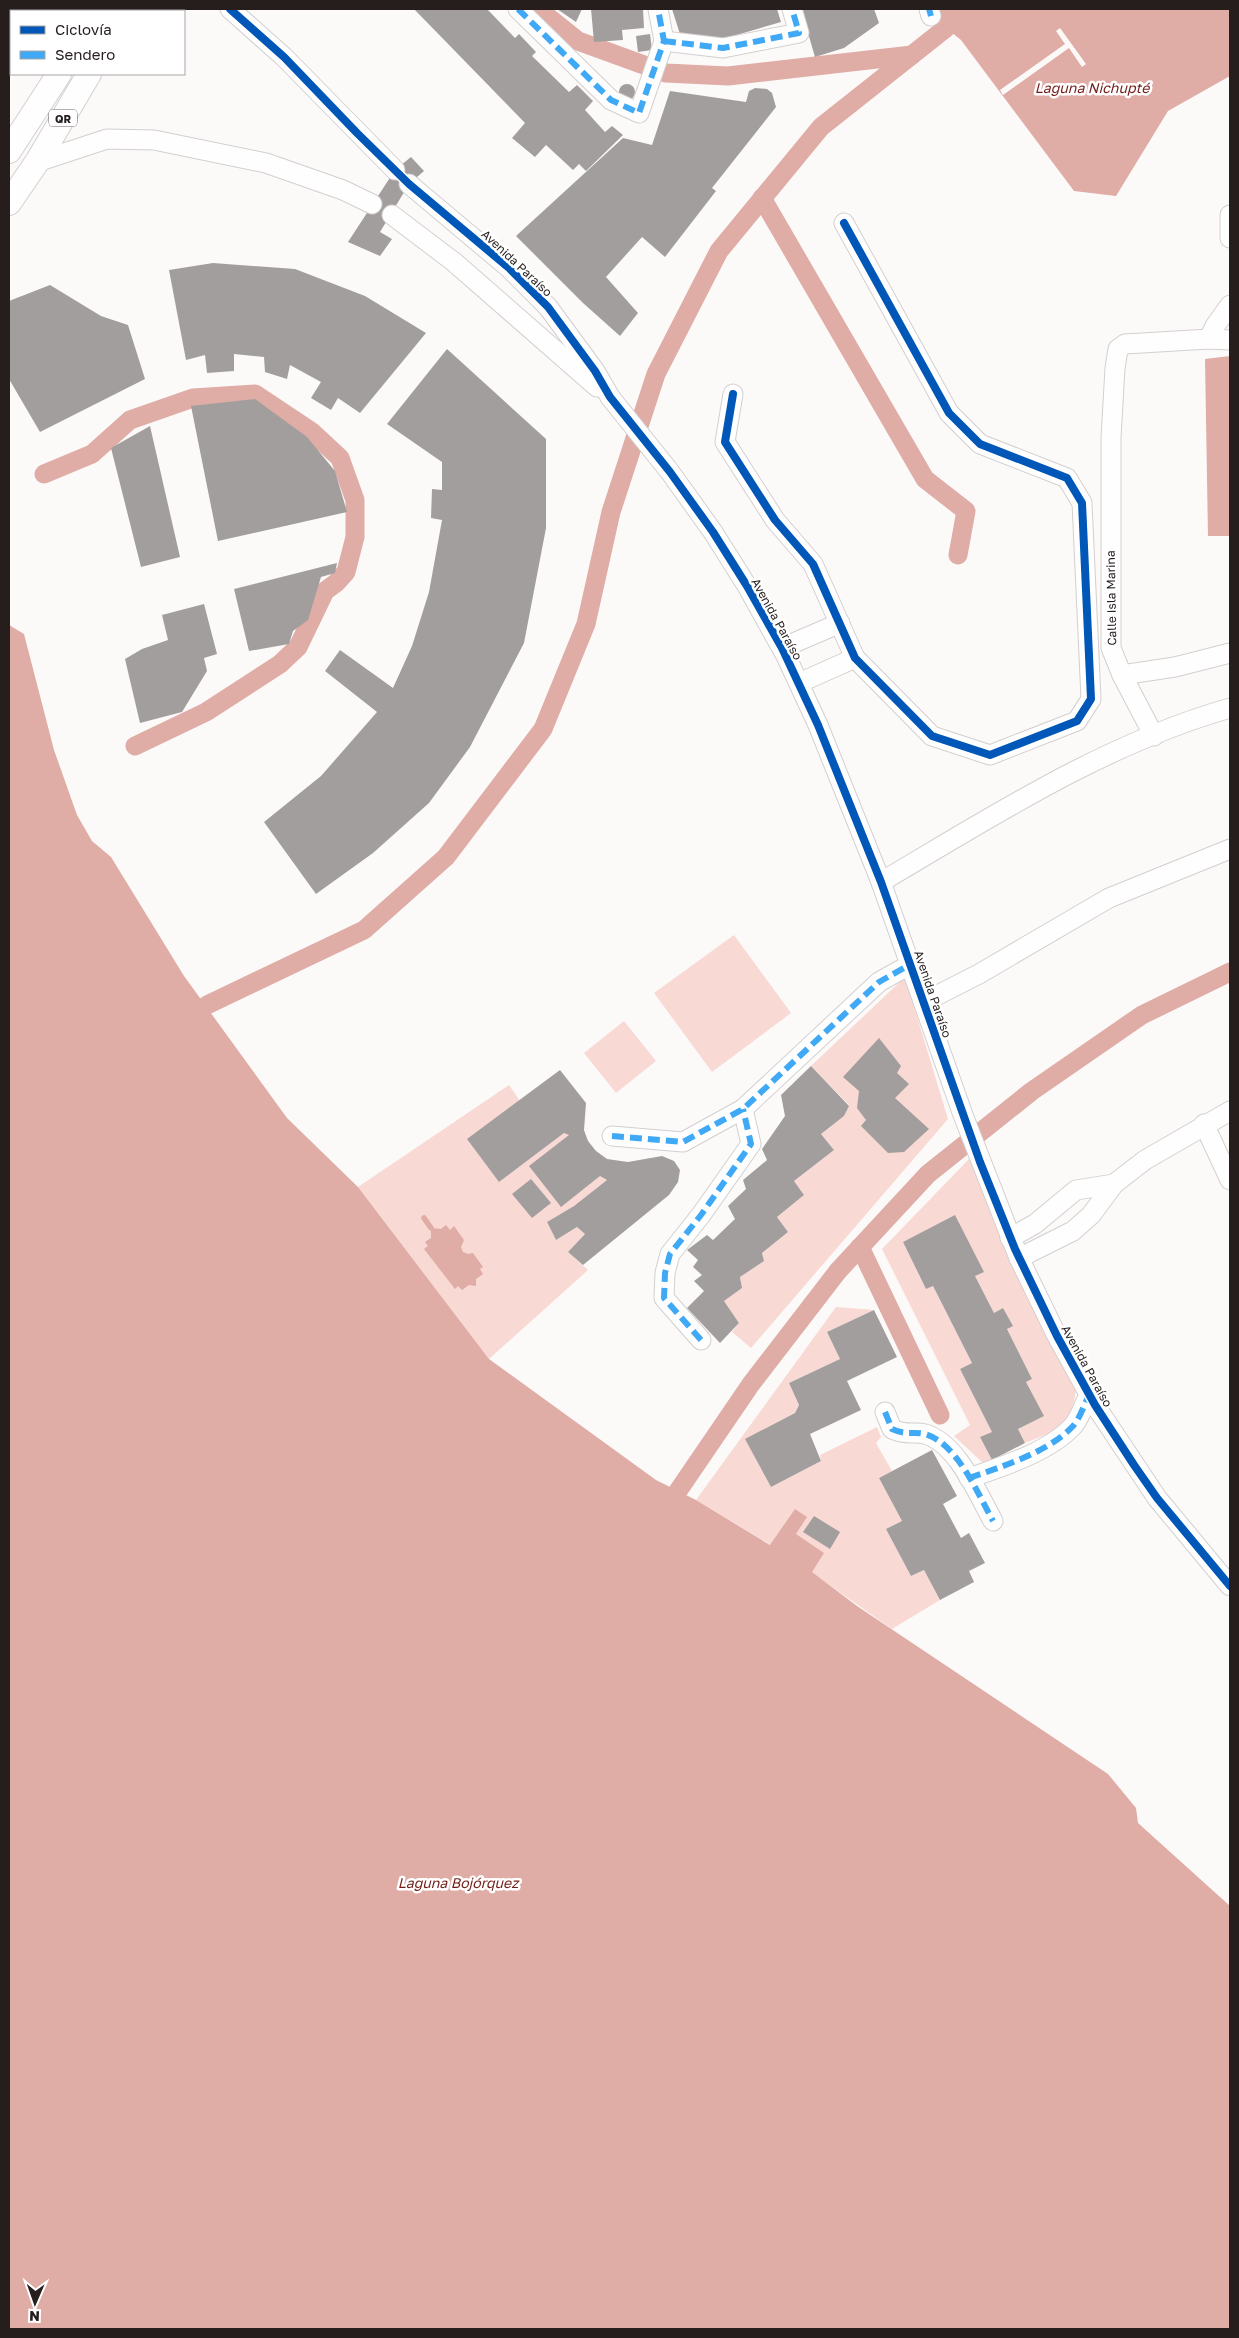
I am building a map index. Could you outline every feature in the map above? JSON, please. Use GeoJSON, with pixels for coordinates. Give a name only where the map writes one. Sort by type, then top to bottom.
{"type":"FeatureCollection","features":[{"type":"Feature","properties":{"kind":"main road","name":"QR"},"geometry":{"type":"LineString","coordinates":[[9,151],[57,75]]}},
{"type":"Feature","properties":{"kind":"main road","name":"QR"},"geometry":{"type":"LineString","coordinates":[[9,203],[37,162],[88,75]]}},
{"type":"Feature","properties":{"kind":"street"},"geometry":{"type":"LineString","coordinates":[[230,9],[284,57],[395,170]]}},
{"type":"Feature","properties":{"kind":"street"},"geometry":{"type":"LineString","coordinates":[[518,9],[611,100],[639,113],[663,45],[658,9]]}},
{"type":"Feature","properties":{"kind":"street"},"geometry":{"type":"LineString","coordinates":[[663,45],[723,48],[798,33],[792,9]]}},
{"type":"Feature","properties":{"kind":"street"},"geometry":{"type":"LineString","coordinates":[[37,162],[107,139],[154,140],[266,163],[343,190],[372,204]]}},
{"type":"Feature","properties":{"kind":"street","name":"Avenida Paraíso"},"geometry":{"type":"LineString","coordinates":[[409,184],[509,268],[548,307],[614,402],[670,472],[713,532],[747,586],[800,684],[881,882],[980,1162],[1019,1258],[1057,1336],[1089,1395],[1157,1498],[1230,1586]]}},
{"type":"Feature","properties":{"kind":"street","name":"Avenida Paraíso"},"geometry":{"type":"LineString","coordinates":[[392,215],[454,262],[614,402]]}},
{"type":"Feature","properties":{"kind":"street"},"geometry":{"type":"LineString","coordinates":[[1230,215],[1230,238]]}},
{"type":"Feature","properties":{"kind":"street"},"geometry":{"type":"LineString","coordinates":[[733,394],[724,442],[775,520],[813,564],[855,658],[932,736],[990,755],[1077,721],[1091,698],[1082,503],[1067,478],[980,444],[949,413],[844,223]]}},
{"type":"Feature","properties":{"kind":"street"},"geometry":{"type":"LineString","coordinates":[[454,262],[476,240]]}},
{"type":"Feature","properties":{"kind":"street"},"geometry":{"type":"LineString","coordinates":[[1209,339],[1230,305]]}},
{"type":"Feature","properties":{"kind":"street","name":"Calle Isla Marina"},"geometry":{"type":"LineString","coordinates":[[1154,736],[1122,675],[1111,648],[1111,438],[1115,368],[1118,349],[1125,344],[1209,339],[1230,340]]}},
{"type":"Feature","properties":{"kind":"street"},"geometry":{"type":"LineString","coordinates":[[782,648],[840,623]]}},
{"type":"Feature","properties":{"kind":"street"},"geometry":{"type":"LineString","coordinates":[[1122,675],[1175,667],[1230,653]]}},
{"type":"Feature","properties":{"kind":"street"},"geometry":{"type":"LineString","coordinates":[[800,684],[855,658]]}},
{"type":"Feature","properties":{"kind":"street"},"geometry":{"type":"LineString","coordinates":[[881,882],[1067,774],[1154,736],[1230,708]]}},
{"type":"Feature","properties":{"kind":"street"},"geometry":{"type":"LineString","coordinates":[[924,1002],[979,974],[1109,898],[1230,849]]}},
{"type":"Feature","properties":{"kind":"street"},"geometry":{"type":"LineString","coordinates":[[612,1136],[683,1142],[743,1110],[879,982],[911,964]]}},
{"type":"Feature","properties":{"kind":"street"},"geometry":{"type":"LineString","coordinates":[[701,1340],[664,1298],[665,1273],[670,1254],[701,1215],[751,1144],[743,1110]]}},
{"type":"Feature","properties":{"kind":"street"},"geometry":{"type":"LineString","coordinates":[[1019,1258],[1073,1231],[1091,1215],[1114,1184],[1145,1160],[1204,1124],[1230,1111]]}},
{"type":"Feature","properties":{"kind":"street"},"geometry":{"type":"LineString","coordinates":[[1204,1124],[1230,1180]]}},
{"type":"Feature","properties":{"kind":"street"},"geometry":{"type":"LineString","coordinates":[[1010,1238],[1035,1224],[1076,1190],[1114,1184]]}},
{"type":"Feature","properties":{"kind":"street"},"geometry":{"type":"LineString","coordinates":[[969,1478],[996,1469],[1050,1444],[1074,1425],[1089,1395]]}},
{"type":"Feature","properties":{"kind":"street"},"geometry":{"type":"LineString","coordinates":[[885,1412],[892,1429],[903,1434],[925,1434],[945,1444],[969,1478],[993,1521]]}},
{"type":"Feature","properties":{"kind":"shaded area"},"geometry":{"type":"Polygon","coordinates":[[[734,935],[791,1013],[712,1072],[654,993],[734,935]]]}},
{"type":"Feature","properties":{"kind":"shaded area"},"geometry":{"type":"Polygon","coordinates":[[[905,977],[948,1119],[751,1348],[732,1332],[739,1323],[724,1301],[742,1288],[740,1277],[764,1261],[762,1253],[788,1232],[777,1217],[804,1195],[794,1181],[834,1150],[821,1134],[844,1116],[849,1105],[811,1066],[905,977]]]}},
{"type":"Feature","properties":{"kind":"shaded area"},"geometry":{"type":"Polygon","coordinates":[[[624,1021],[656,1061],[616,1093],[584,1053],[624,1021]]]}},
{"type":"Feature","properties":{"kind":"shaded area"},"geometry":{"type":"Polygon","coordinates":[[[509,1085],[520,1101],[499,1182],[564,1133],[569,1135],[561,1206],[600,1176],[607,1180],[574,1206],[547,1222],[556,1240],[577,1227],[585,1234],[568,1252],[588,1270],[489,1359],[358,1187],[509,1085]]]}},
{"type":"Feature","properties":{"kind":"shaded area"},"geometry":{"type":"Polygon","coordinates":[[[970,1158],[1076,1389],[1071,1412],[1067,1419],[1054,1430],[1025,1443],[1018,1429],[1043,1416],[1026,1382],[1032,1379],[1007,1329],[1012,1326],[1003,1308],[994,1313],[975,1276],[983,1272],[955,1216],[903,1242],[926,1289],[933,1286],[972,1363],[960,1369],[992,1432],[980,1437],[992,1460],[984,1464],[954,1436],[970,1425],[882,1249],[970,1158]]]}},
{"type":"Feature","properties":{"kind":"shaded area"},"geometry":{"type":"Polygon","coordinates":[[[836,1307],[874,1310],[827,1332],[840,1359],[789,1383],[799,1405],[795,1413],[746,1439],[771,1487],[821,1461],[820,1455],[877,1427],[881,1437],[876,1443],[892,1471],[879,1478],[902,1521],[887,1529],[911,1576],[924,1570],[940,1600],[892,1629],[811,1572],[796,1534],[806,1517],[795,1510],[771,1545],[696,1500],[836,1307]]]}},
{"type":"Feature","properties":{"kind":"water","name":"Laguna Nichupté"},"geometry":{"type":"Polygon","coordinates":[[[929,9],[1230,9],[1230,76],[1168,111],[1116,196],[1074,191],[961,40],[931,16],[929,9]]]}},
{"type":"Feature","properties":{"kind":"water"},"geometry":{"type":"Polygon","coordinates":[[[1230,356],[1230,536],[1208,536],[1205,359],[1230,356]]]}},
{"type":"Feature","properties":{"kind":"water","name":"Laguna Bojórquez"},"geometry":{"type":"Polygon","coordinates":[[[9,625],[24,634],[54,750],[77,815],[92,841],[111,857],[184,976],[287,1118],[358,1187],[489,1359],[656,1480],[696,1500],[770,1545],[795,1509],[807,1517],[796,1534],[824,1553],[812,1572],[857,1606],[1108,1774],[1136,1808],[1138,1823],[1230,1906],[1230,2329],[9,2329],[9,625]]]}},
{"type":"Feature","properties":{"kind":"water"},"geometry":{"type":"Polygon","coordinates":[[[446,1225],[450,1230],[454,1226],[464,1240],[461,1247],[463,1252],[473,1253],[483,1267],[480,1269],[483,1274],[476,1279],[476,1286],[469,1285],[462,1290],[458,1286],[455,1289],[424,1249],[428,1246],[425,1242],[431,1238],[431,1228],[441,1229],[446,1225]]]}},
{"type":"Feature","properties":{"kind":"pier"},"geometry":{"type":"Polygon","coordinates":[[[1060,28],[1086,64],[1082,67],[1069,48],[1003,95],[1000,90],[1065,44],[1056,31],[1060,28]]]}},
{"type":"Feature","properties":{"kind":"building"},"geometry":{"type":"Polygon","coordinates":[[[414,9],[487,9],[515,38],[519,34],[536,52],[532,56],[569,92],[577,85],[593,101],[585,110],[605,132],[612,126],[623,135],[586,171],[579,164],[573,170],[546,145],[535,157],[512,138],[525,123],[414,9]]]}},
{"type":"Feature","properties":{"kind":"building"},"geometry":{"type":"Polygon","coordinates":[[[557,9],[582,9],[576,22],[557,9]]]}},
{"type":"Feature","properties":{"kind":"building"},"geometry":{"type":"Polygon","coordinates":[[[591,9],[643,9],[644,28],[622,30],[623,40],[594,42],[591,9]]]}},
{"type":"Feature","properties":{"kind":"building"},"geometry":{"type":"Polygon","coordinates":[[[672,9],[777,9],[781,22],[685,50],[672,9]]]}},
{"type":"Feature","properties":{"kind":"building"},"geometry":{"type":"Polygon","coordinates":[[[801,9],[874,9],[879,23],[844,48],[815,57],[801,9]]]}},
{"type":"Feature","properties":{"kind":"building"},"geometry":{"type":"Polygon","coordinates":[[[650,34],[652,50],[638,52],[636,36],[650,34]]]}},
{"type":"Feature","properties":{"kind":"building"},"geometry":{"type":"Polygon","coordinates":[[[624,84],[630,84],[635,89],[633,98],[624,100],[619,95],[619,89],[624,84]]]}},
{"type":"Feature","properties":{"kind":"building"},"geometry":{"type":"Polygon","coordinates":[[[755,88],[767,89],[772,93],[776,107],[712,188],[716,191],[665,257],[642,237],[606,277],[638,313],[620,336],[583,303],[516,236],[623,138],[652,145],[670,91],[746,102],[749,91],[755,88]]]}},
{"type":"Feature","properties":{"kind":"building"},"geometry":{"type":"Polygon","coordinates":[[[411,157],[424,171],[409,184],[380,232],[392,239],[380,256],[348,242],[395,170],[411,157]]]}},
{"type":"Feature","properties":{"kind":"building"},"geometry":{"type":"Polygon","coordinates":[[[213,263],[295,269],[365,296],[426,333],[360,413],[338,398],[331,410],[311,398],[321,382],[290,365],[287,379],[265,372],[264,357],[234,354],[234,371],[207,373],[205,355],[186,360],[169,270],[213,263]]]}},
{"type":"Feature","properties":{"kind":"building"},"geometry":{"type":"Polygon","coordinates":[[[50,285],[101,316],[128,325],[145,379],[40,432],[9,379],[9,301],[50,285]]]}},
{"type":"Feature","properties":{"kind":"building"},"geometry":{"type":"Polygon","coordinates":[[[447,349],[546,439],[546,528],[524,643],[470,747],[429,803],[373,853],[316,894],[264,822],[321,776],[377,712],[325,671],[340,650],[393,688],[412,646],[429,592],[442,520],[431,518],[432,489],[442,490],[442,462],[387,424],[447,349]]]}},
{"type":"Feature","properties":{"kind":"building"},"geometry":{"type":"Polygon","coordinates":[[[255,399],[307,437],[335,471],[347,512],[218,541],[191,406],[255,399]]]}},
{"type":"Feature","properties":{"kind":"building"},"geometry":{"type":"Polygon","coordinates":[[[150,426],[180,557],[141,567],[111,448],[150,426]]]}},
{"type":"Feature","properties":{"kind":"building"},"geometry":{"type":"Polygon","coordinates":[[[337,563],[335,573],[321,577],[308,620],[293,631],[289,644],[249,651],[234,589],[337,563]]]}},
{"type":"Feature","properties":{"kind":"building"},"geometry":{"type":"Polygon","coordinates":[[[204,604],[217,654],[204,658],[207,671],[182,712],[140,723],[125,659],[142,649],[168,640],[162,615],[204,604]]]}},
{"type":"Feature","properties":{"kind":"building"},"geometry":{"type":"Polygon","coordinates":[[[879,1038],[901,1066],[897,1073],[909,1084],[895,1098],[929,1129],[904,1152],[888,1153],[861,1126],[866,1120],[857,1108],[859,1091],[843,1077],[879,1038]]]}},
{"type":"Feature","properties":{"kind":"building"},"geometry":{"type":"Polygon","coordinates":[[[811,1066],[849,1106],[844,1116],[821,1134],[834,1150],[794,1181],[804,1195],[777,1217],[788,1232],[762,1253],[764,1261],[740,1277],[742,1288],[724,1301],[739,1323],[720,1343],[687,1308],[704,1291],[694,1281],[702,1275],[693,1267],[698,1260],[687,1250],[707,1235],[713,1240],[735,1219],[728,1206],[746,1189],[743,1180],[767,1160],[762,1149],[785,1116],[781,1095],[811,1066]]]}},
{"type":"Feature","properties":{"kind":"building"},"geometry":{"type":"Polygon","coordinates":[[[560,1070],[586,1103],[584,1130],[588,1141],[596,1151],[607,1159],[628,1162],[662,1156],[674,1161],[680,1170],[678,1182],[669,1195],[583,1265],[568,1252],[585,1234],[577,1227],[556,1240],[547,1222],[574,1206],[607,1180],[600,1176],[561,1207],[529,1166],[569,1135],[564,1133],[499,1182],[467,1139],[560,1070]]]}},
{"type":"Feature","properties":{"kind":"building"},"geometry":{"type":"Polygon","coordinates":[[[531,1179],[551,1203],[532,1218],[512,1194],[531,1179]]]}},
{"type":"Feature","properties":{"kind":"building"},"geometry":{"type":"Polygon","coordinates":[[[955,1215],[984,1272],[975,1276],[994,1313],[1003,1308],[1013,1326],[1007,1329],[1032,1379],[1026,1382],[1044,1416],[1018,1429],[1025,1443],[992,1460],[980,1437],[992,1432],[960,1369],[972,1363],[933,1286],[926,1289],[903,1242],[955,1215]]]}},
{"type":"Feature","properties":{"kind":"building"},"geometry":{"type":"Polygon","coordinates":[[[874,1310],[897,1357],[847,1381],[861,1410],[810,1434],[821,1461],[771,1487],[745,1439],[795,1413],[799,1405],[789,1383],[840,1359],[827,1332],[874,1310]]]}},
{"type":"Feature","properties":{"kind":"building"},"geometry":{"type":"Polygon","coordinates":[[[932,1450],[957,1496],[943,1504],[961,1538],[969,1533],[985,1563],[969,1571],[974,1582],[940,1600],[924,1570],[911,1576],[886,1529],[902,1521],[879,1478],[932,1450]]]}},
{"type":"Feature","properties":{"kind":"building"},"geometry":{"type":"Polygon","coordinates":[[[814,1516],[840,1532],[830,1549],[803,1532],[814,1516]]]}},
{"type":"Feature","properties":{"kind":"waterway"},"geometry":{"type":"LineString","coordinates":[[538,9],[578,41],[666,73],[728,76],[912,55]]}},
{"type":"Feature","properties":{"kind":"waterway"},"geometry":{"type":"LineString","coordinates":[[207,1005],[364,930],[446,857],[543,729],[586,624],[611,512],[656,374],[719,251],[821,127],[946,28]]}},
{"type":"Feature","properties":{"kind":"waterway"},"geometry":{"type":"LineString","coordinates":[[762,198],[925,479],[966,511],[958,555]]}},
{"type":"Feature","properties":{"kind":"waterway"},"geometry":{"type":"LineString","coordinates":[[44,474],[92,454],[130,420],[193,398],[255,394],[312,432],[340,458],[355,500],[355,537],[346,572],[325,591],[298,647],[280,664],[206,712],[135,746]]}},
{"type":"Feature","properties":{"kind":"waterway"},"geometry":{"type":"LineString","coordinates":[[678,1491],[751,1384],[838,1271],[928,1174],[1032,1091],[1142,1015],[1230,972]]}},
{"type":"Feature","properties":{"kind":"waterway"},"geometry":{"type":"LineString","coordinates":[[424,1218],[431,1228]]}},
{"type":"Feature","properties":{"kind":"waterway"},"geometry":{"type":"LineString","coordinates":[[860,1247],[940,1415]]}},
{"type":"Feature","properties":{"kind":"marked path"},"geometry":{"type":"LineString","coordinates":[[518,9],[611,100],[639,113],[664,41],[658,9]]}},
{"type":"Feature","properties":{"kind":"marked path"},"geometry":{"type":"LineString","coordinates":[[664,41],[723,48],[799,33],[792,9]]}},
{"type":"Feature","properties":{"kind":"marked path"},"geometry":{"type":"LineString","coordinates":[[929,9],[931,16]]}},
{"type":"Feature","properties":{"kind":"marked path"},"geometry":{"type":"LineString","coordinates":[[612,1136],[683,1142],[743,1109],[879,982],[911,964]]}},
{"type":"Feature","properties":{"kind":"marked path"},"geometry":{"type":"LineString","coordinates":[[701,1340],[664,1298],[665,1273],[670,1254],[701,1215],[751,1144],[743,1109]]}},
{"type":"Feature","properties":{"kind":"marked path"},"geometry":{"type":"LineString","coordinates":[[969,1478],[1024,1458],[1051,1444],[1073,1426],[1089,1395]]}},
{"type":"Feature","properties":{"kind":"marked path"},"geometry":{"type":"LineString","coordinates":[[885,1412],[892,1429],[925,1434],[936,1439],[957,1458],[993,1521]]}},
{"type":"Feature","properties":{"kind":"cycle path"},"geometry":{"type":"LineString","coordinates":[[230,9],[284,57],[409,184],[509,268],[548,307],[595,371],[610,397],[670,472],[713,532],[747,586],[782,648],[818,725],[881,882],[980,1162],[1015,1249],[1057,1336],[1095,1405],[1134,1465],[1157,1498],[1230,1586]]}},
{"type":"Feature","properties":{"kind":"cycle path"},"geometry":{"type":"LineString","coordinates":[[733,394],[725,442],[775,520],[813,564],[855,658],[932,736],[990,755],[1077,721],[1091,699],[1082,503],[1067,478],[980,444],[949,413],[844,223]]}}]}
